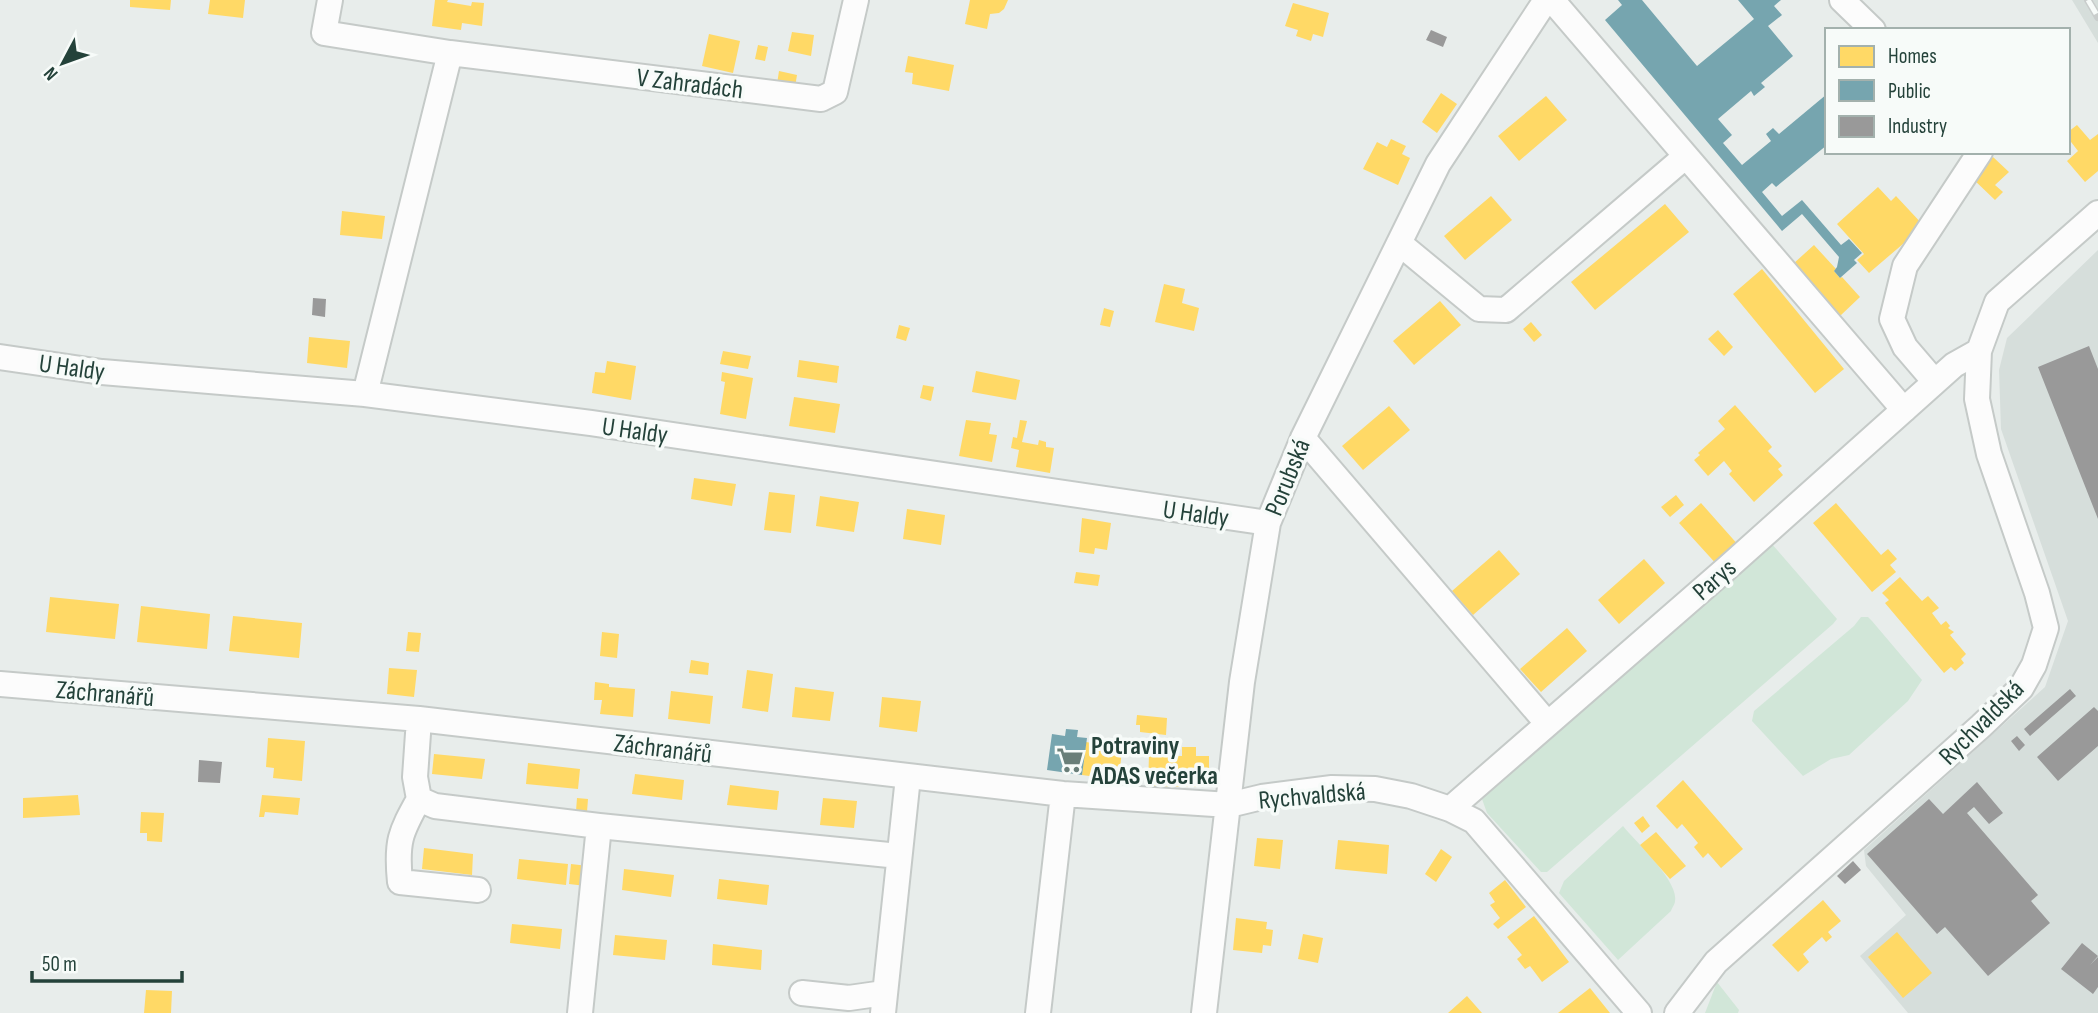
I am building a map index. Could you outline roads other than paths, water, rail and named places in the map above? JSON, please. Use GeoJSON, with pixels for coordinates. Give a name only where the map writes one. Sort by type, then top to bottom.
{"type":"FeatureCollection","features":[{"type":"Feature","properties":{"kind":"street","name":"V Zahradách"},"geometry":{"type":"LineString","coordinates":[[330,0],[324,33],[450,53],[821,99],[835,92],[856,0]]}},
{"type":"Feature","properties":{"kind":"street","name":"Porubská"},"geometry":{"type":"LineString","coordinates":[[1204,1013],[1242,682],[1268,523],[1303,438],[1438,163],[1546,0]]}},
{"type":"Feature","properties":{"kind":"street"},"geometry":{"type":"LineString","coordinates":[[1552,0],[1903,410]]}},
{"type":"Feature","properties":{"kind":"street"},"geometry":{"type":"LineString","coordinates":[[1842,0],[1871,28]]}},
{"type":"Feature","properties":{"kind":"street"},"geometry":{"type":"LineString","coordinates":[[365,394],[450,53]]}},
{"type":"Feature","properties":{"kind":"street"},"geometry":{"type":"LineString","coordinates":[[1935,382],[1905,347],[1892,318],[1905,266],[1979,154]]}},
{"type":"Feature","properties":{"kind":"street"},"geometry":{"type":"LineString","coordinates":[[1399,243],[1479,309],[1506,310],[1686,156]]}},
{"type":"Feature","properties":{"kind":"street","name":"Rychvaldská"},"geometry":{"type":"LineString","coordinates":[[1676,1013],[1716,962],[1981,726],[2021,688],[2034,665],[2046,628],[2038,593],[1989,454],[1977,399],[1979,351],[1997,302],[2098,213]]}},
{"type":"Feature","properties":{"kind":"street","name":"Parys"},"geometry":{"type":"LineString","coordinates":[[1450,809],[1727,568],[1954,365],[1979,351]]}},
{"type":"Feature","properties":{"kind":"street","name":"U Haldy"},"geometry":{"type":"LineString","coordinates":[[0,357],[102,372],[365,394],[591,423],[1268,523]]}},
{"type":"Feature","properties":{"kind":"street"},"geometry":{"type":"LineString","coordinates":[[1303,438],[1547,723]]}},
{"type":"Feature","properties":{"kind":"street","name":"Záchranářů"},"geometry":{"type":"LineString","coordinates":[[0,684],[419,719],[908,777],[1228,806]]}},
{"type":"Feature","properties":{"kind":"street"},"geometry":{"type":"LineString","coordinates":[[419,719],[415,777],[419,799],[406,823],[397,850],[400,882],[478,890]]}},
{"type":"Feature","properties":{"kind":"street"},"geometry":{"type":"LineString","coordinates":[[802,993],[884,1003],[908,777]]}},
{"type":"Feature","properties":{"kind":"street","name":"Rychvaldská"},"geometry":{"type":"LineString","coordinates":[[1228,806],[1262,796],[1332,788],[1376,789],[1412,796],[1450,809],[1474,821],[1639,1013]]}},
{"type":"Feature","properties":{"kind":"street"},"geometry":{"type":"LineString","coordinates":[[1038,1013],[1063,793]]}},
{"type":"Feature","properties":{"kind":"street"},"geometry":{"type":"LineString","coordinates":[[419,799],[435,806],[599,826],[899,856]]}},
{"type":"Feature","properties":{"kind":"street"},"geometry":{"type":"LineString","coordinates":[[580,1013],[599,826]]}},
{"type":"Feature","properties":{"kind":"railway"},"geometry":{"type":"LineString","coordinates":[[2088,0],[2098,17]]}},
{"type":"Feature","properties":{"kind":"place","name":"Potraviny ADAS večerka"},"geometry":{"type":"Point","coordinates":[1070,760]}}]}
